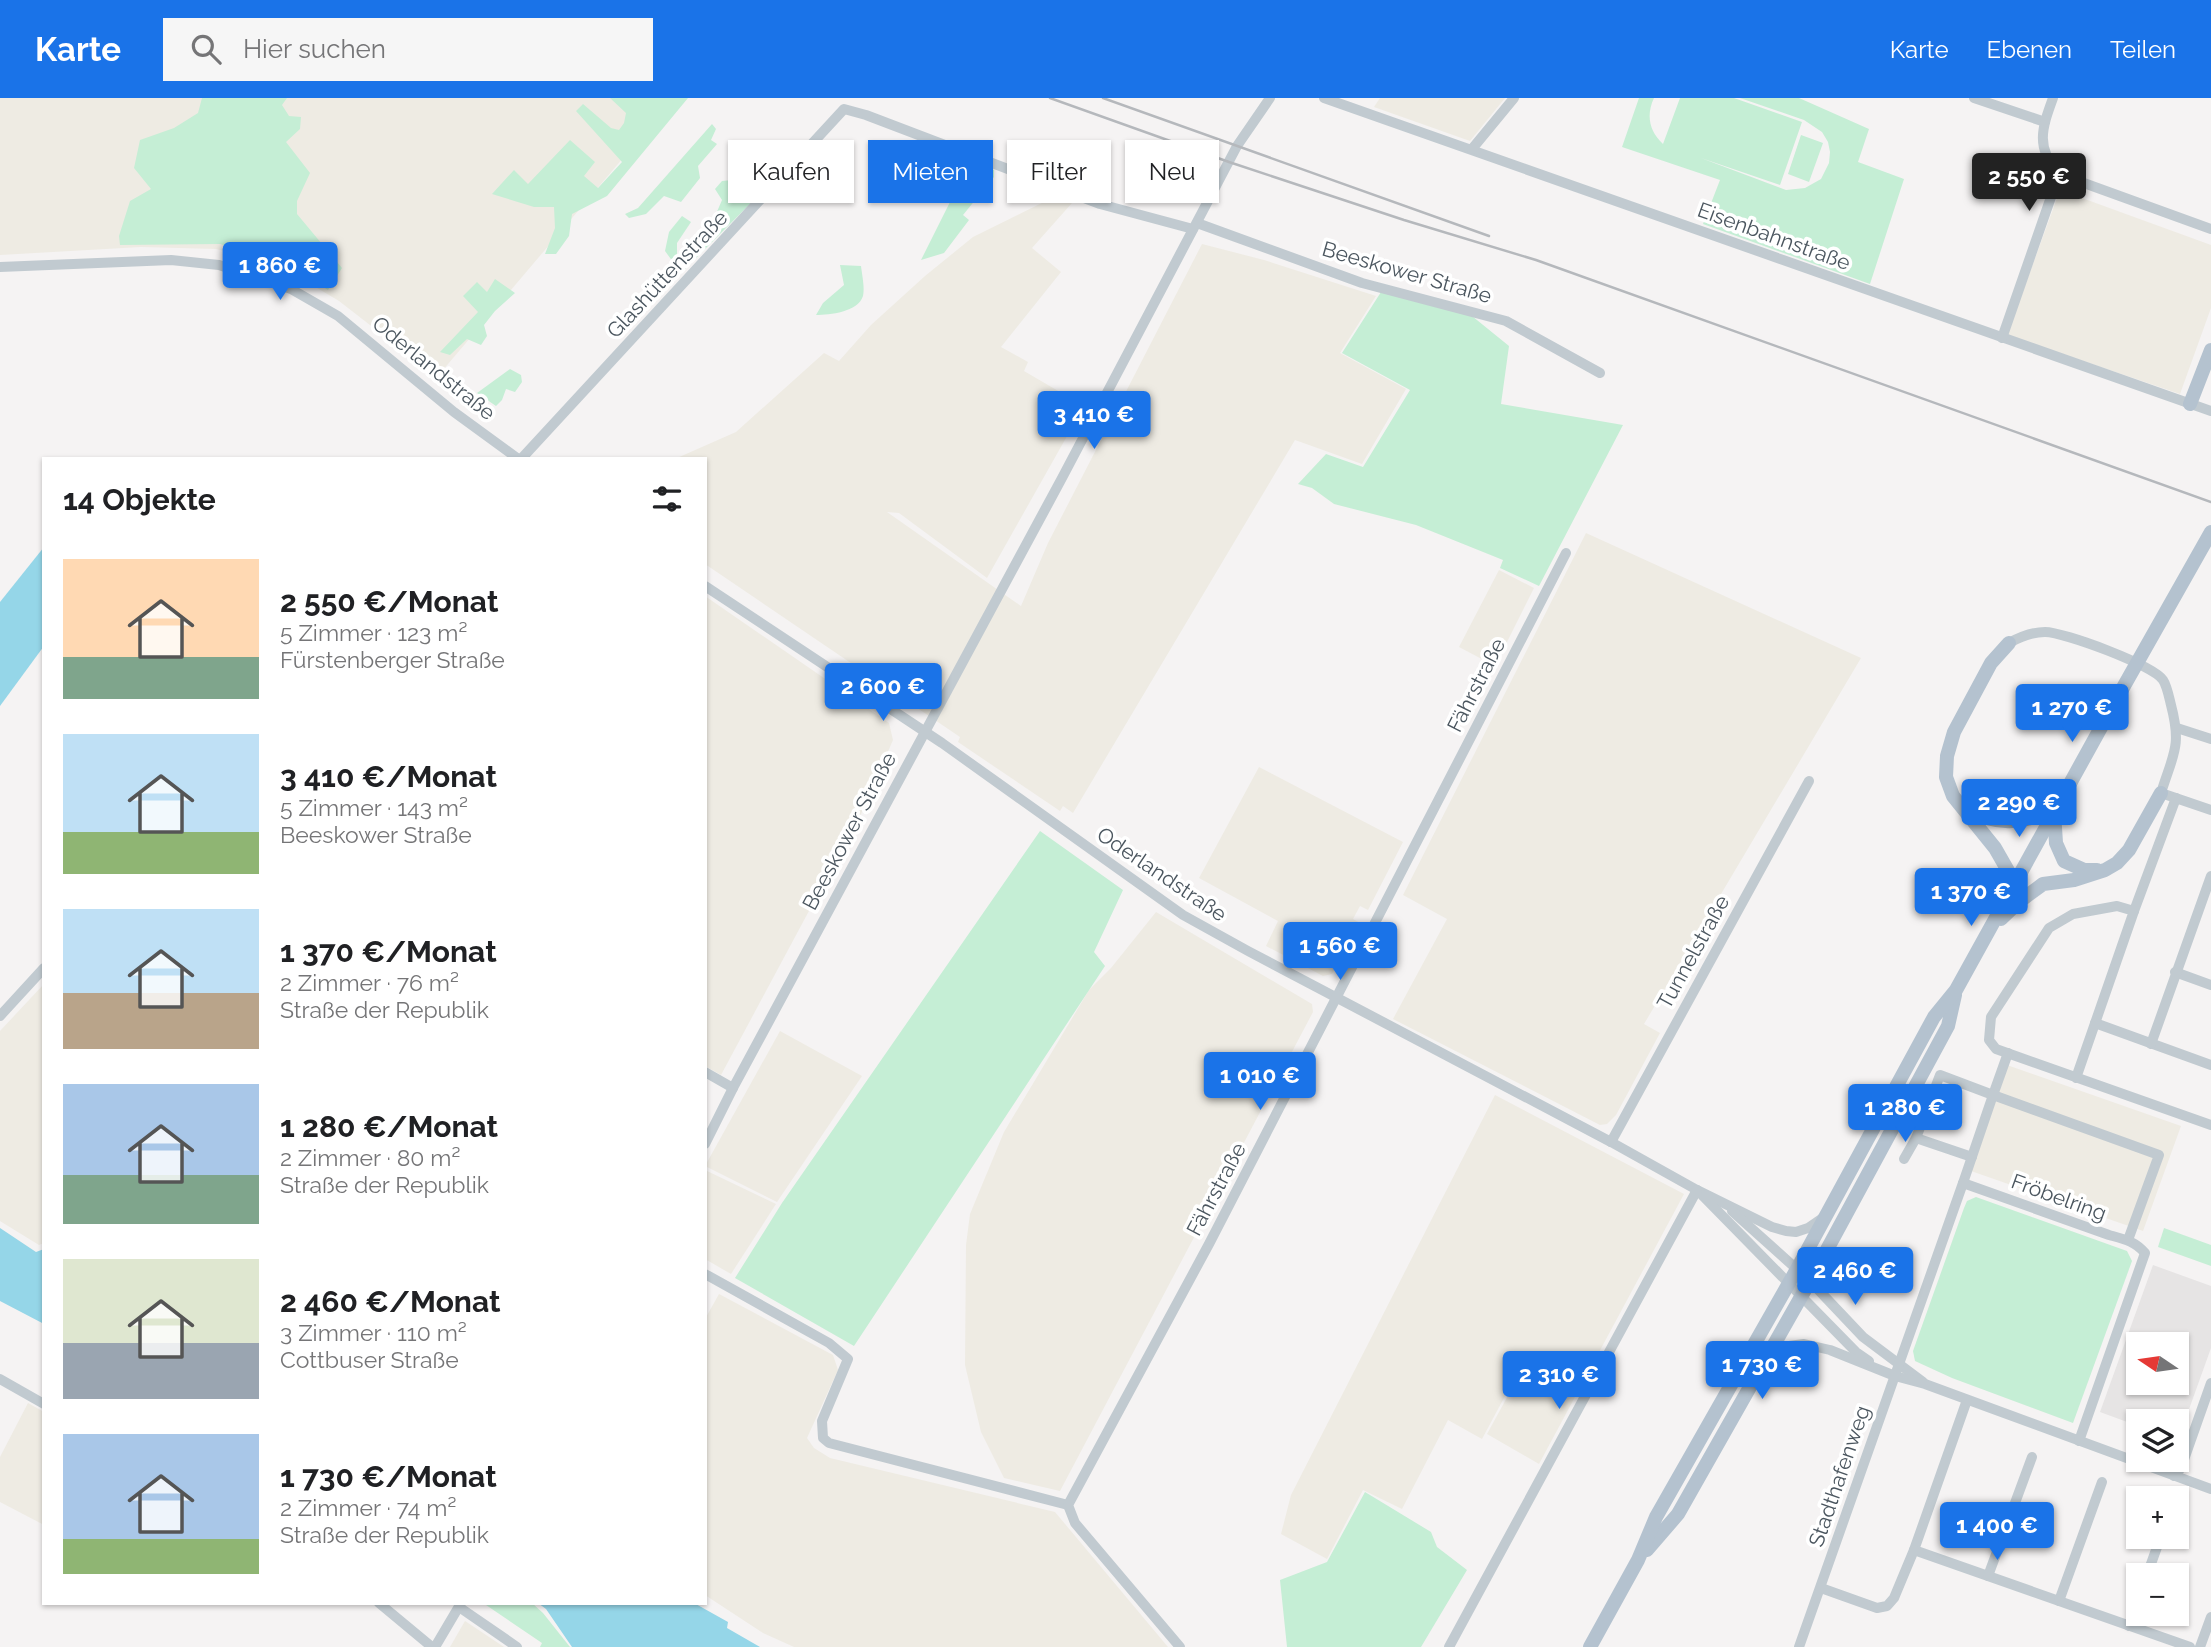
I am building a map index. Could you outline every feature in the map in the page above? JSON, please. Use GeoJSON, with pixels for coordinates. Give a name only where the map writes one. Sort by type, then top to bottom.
{"type":"FeatureCollection","features":[{"type":"Feature","properties":{"kind":"main road"},"geometry":{"type":"LineString","coordinates":[[2190,404],[2211,350]]}},
{"type":"Feature","properties":{"kind":"main road"},"geometry":{"type":"LineString","coordinates":[[1590,1647],[1638,1560],[1656,1517],[1793,1276],[1934,1017],[1956,990],[2211,532]]}},
{"type":"Feature","properties":{"kind":"main road"},"geometry":{"type":"LineString","coordinates":[[2009,643],[1991,663],[1954,732],[1945,776],[1953,796],[1995,848],[2015,883]]}},
{"type":"Feature","properties":{"kind":"main road"},"geometry":{"type":"LineString","coordinates":[[1990,930],[2020,901],[2043,884],[2074,880],[2117,863],[2129,850],[2161,793]]}},
{"type":"Feature","properties":{"kind":"main road"},"geometry":{"type":"LineString","coordinates":[[1962,807],[1985,820],[2003,822],[2054,812]]}},
{"type":"Feature","properties":{"kind":"main road"},"geometry":{"type":"LineString","coordinates":[[2054,812],[2056,843],[2064,861],[2084,870],[2105,870]]}},
{"type":"Feature","properties":{"kind":"main road"},"geometry":{"type":"LineString","coordinates":[[1638,1560],[1678,1514],[1762,1368],[1948,1026],[1956,990]]}},
{"type":"Feature","properties":{"kind":"street","name":"Eisenbahnstraße"},"geometry":{"type":"LineString","coordinates":[[1324,98],[2211,411]]}},
{"type":"Feature","properties":{"kind":"street"},"geometry":{"type":"LineString","coordinates":[[1472,149],[1514,98]]}},
{"type":"Feature","properties":{"kind":"street"},"geometry":{"type":"LineString","coordinates":[[1974,98],[2045,122]]}},
{"type":"Feature","properties":{"kind":"street"},"geometry":{"type":"LineString","coordinates":[[2053,98],[2045,122],[2043,146],[2049,162],[2059,174],[2211,229]]}},
{"type":"Feature","properties":{"kind":"street","name":"Beeskower Straße"},"geometry":{"type":"LineString","coordinates":[[707,1140],[1237,146],[1265,100]]}},
{"type":"Feature","properties":{"kind":"street","name":"Glashüttenstraße"},"geometry":{"type":"LineString","coordinates":[[523,457],[844,109],[877,119],[1100,204],[1195,226]]}},
{"type":"Feature","properties":{"kind":"street"},"geometry":{"type":"LineString","coordinates":[[2002,338],[2059,174]]}},
{"type":"Feature","properties":{"kind":"street","name":"Beeskower Straße"},"geometry":{"type":"LineString","coordinates":[[1195,226],[1362,283],[1506,321],[1600,373]]}},
{"type":"Feature","properties":{"kind":"street","name":"Oderlandstraße"},"geometry":{"type":"LineString","coordinates":[[0,267],[171,260],[219,265],[291,289],[338,316],[454,412],[516,457]]}},
{"type":"Feature","properties":{"kind":"street","name":"Fährstraße"},"geometry":{"type":"LineString","coordinates":[[1068,1505],[1215,1232],[1566,553]]}},
{"type":"Feature","properties":{"kind":"street","name":"Oderlandstraße"},"geometry":{"type":"LineString","coordinates":[[707,587],[924,733],[1183,915],[1724,1204],[1786,1231],[1808,1228],[1826,1215]]}},
{"type":"Feature","properties":{"kind":"street"},"geometry":{"type":"LineString","coordinates":[[2009,643],[2029,634],[2059,633],[2146,667],[2162,678],[2177,727],[2177,747],[2161,793],[2211,810]]}},
{"type":"Feature","properties":{"kind":"street"},"geometry":{"type":"LineString","coordinates":[[2177,727],[2211,739]]}},
{"type":"Feature","properties":{"kind":"street","name":"Tunnelstraße"},"geometry":{"type":"LineString","coordinates":[[1611,1142],[1809,781]]}},
{"type":"Feature","properties":{"kind":"street"},"geometry":{"type":"LineString","coordinates":[[2076,1078],[2176,798]]}},
{"type":"Feature","properties":{"kind":"street"},"geometry":{"type":"LineString","coordinates":[[2151,1044],[2175,972],[2206,905],[2211,876]]}},
{"type":"Feature","properties":{"kind":"street"},"geometry":{"type":"LineString","coordinates":[[2134,911],[2117,906],[2073,914],[2049,928],[1991,1017],[1989,1040],[1996,1049],[2211,1125]]}},
{"type":"Feature","properties":{"kind":"street"},"geometry":{"type":"LineString","coordinates":[[0,1016],[42,970]]}},
{"type":"Feature","properties":{"kind":"street"},"geometry":{"type":"LineString","coordinates":[[2175,972],[2211,985]]}},
{"type":"Feature","properties":{"kind":"street"},"geometry":{"type":"LineString","coordinates":[[2095,1023],[2211,1065]]}},
{"type":"Feature","properties":{"kind":"street"},"geometry":{"type":"LineString","coordinates":[[1895,1376],[2008,1053]]}},
{"type":"Feature","properties":{"kind":"street"},"geometry":{"type":"LineString","coordinates":[[707,1073],[733,1088]]}},
{"type":"Feature","properties":{"kind":"street"},"geometry":{"type":"LineString","coordinates":[[1904,1159],[1916,1138],[1938,1074],[2159,1155],[2128,1240]]}},
{"type":"Feature","properties":{"kind":"street"},"geometry":{"type":"LineString","coordinates":[[1916,1138],[1972,1157]]}},
{"type":"Feature","properties":{"kind":"street","name":"Fröbelring"},"geometry":{"type":"LineString","coordinates":[[1963,1183],[2109,1236],[2128,1240],[2138,1245],[2145,1253],[2079,1441]]}},
{"type":"Feature","properties":{"kind":"street"},"geometry":{"type":"LineString","coordinates":[[1449,1647],[1697,1190]]}},
{"type":"Feature","properties":{"kind":"street","name":"Oderlandstraße"},"geometry":{"type":"LineString","coordinates":[[1697,1190],[1793,1276]]}},
{"type":"Feature","properties":{"kind":"street","name":"Oderlandstraße"},"geometry":{"type":"LineString","coordinates":[[1724,1204],[1793,1276]]}},
{"type":"Feature","properties":{"kind":"street"},"geometry":{"type":"LineString","coordinates":[[707,1275],[830,1343],[848,1359],[822,1421],[823,1438],[829,1443],[1068,1505],[1075,1523],[1180,1647]]}},
{"type":"Feature","properties":{"kind":"street"},"geometry":{"type":"LineString","coordinates":[[1793,1276],[1810,1281],[1863,1337],[1925,1384]]}},
{"type":"Feature","properties":{"kind":"street"},"geometry":{"type":"LineString","coordinates":[[1793,1276],[1801,1296],[1856,1352],[1880,1370]]}},
{"type":"Feature","properties":{"kind":"street"},"geometry":{"type":"LineString","coordinates":[[1762,1368],[1789,1346],[1804,1344],[1830,1350],[1895,1376],[1925,1384],[2211,1489]]}},
{"type":"Feature","properties":{"kind":"street","name":"Stadthafenweg"},"geometry":{"type":"LineString","coordinates":[[1799,1647],[1895,1376]]}},
{"type":"Feature","properties":{"kind":"street"},"geometry":{"type":"LineString","coordinates":[[0,1379],[42,1403]]}},
{"type":"Feature","properties":{"kind":"street"},"geometry":{"type":"LineString","coordinates":[[2174,1476],[2181,1468],[2211,1383]]}},
{"type":"Feature","properties":{"kind":"street"},"geometry":{"type":"LineString","coordinates":[[1821,1588],[1877,1608],[1887,1606],[1894,1598],[1914,1550],[1966,1400]]}},
{"type":"Feature","properties":{"kind":"street"},"geometry":{"type":"LineString","coordinates":[[2198,1419],[2211,1423]]}},
{"type":"Feature","properties":{"kind":"street"},"geometry":{"type":"LineString","coordinates":[[1989,1576],[2032,1457]]}},
{"type":"Feature","properties":{"kind":"street"},"geometry":{"type":"LineString","coordinates":[[2059,1601],[2102,1482]]}},
{"type":"Feature","properties":{"kind":"street"},"geometry":{"type":"LineString","coordinates":[[1914,1550],[2126,1625]]}},
{"type":"Feature","properties":{"kind":"street"},"geometry":{"type":"LineString","coordinates":[[382,1605],[434,1647],[460,1605],[517,1647]]}},
{"type":"Feature","properties":{"kind":"street"},"geometry":{"type":"LineString","coordinates":[[2200,1647],[2211,1617]]}},
{"type":"Feature","properties":{"kind":"street"},"geometry":{"type":"LineString","coordinates":[[2129,1626],[2190,1647]]}},
{"type":"Feature","properties":{"kind":"shaded area"},"geometry":{"type":"Polygon","coordinates":[[[0,98],[674,98],[437,377],[339,301],[277,264],[216,249],[141,247],[0,255],[0,98]]]}},
{"type":"Feature","properties":{"kind":"shaded area"},"geometry":{"type":"Polygon","coordinates":[[[1380,98],[1505,98],[1470,141],[1374,107],[1380,98]]]}},
{"type":"Feature","properties":{"kind":"shaded area"},"geometry":{"type":"Polygon","coordinates":[[[2060,190],[2211,245],[2211,308],[2180,394],[2007,335],[2060,190]]]}},
{"type":"Feature","properties":{"kind":"shaded area"},"geometry":{"type":"Polygon","coordinates":[[[1042,203],[1072,203],[1032,248],[1061,272],[1001,347],[1028,362],[1024,371],[1084,406],[987,578],[899,513],[887,512],[1021,606],[1048,543],[1202,244],[1264,260],[1376,296],[1340,353],[1406,389],[1362,464],[1295,440],[1073,813],[1063,806],[1060,811],[958,742],[960,737],[707,565],[707,457],[679,457],[736,432],[824,353],[839,361],[871,325],[973,237],[1042,203]]]}},
{"type":"Feature","properties":{"kind":"shaded area"},"geometry":{"type":"Polygon","coordinates":[[[1586,533],[1861,658],[1644,1024],[1660,1033],[1616,1115],[1607,1124],[1600,1125],[1393,1019],[1447,919],[1403,895],[1586,533]]]}},
{"type":"Feature","properties":{"kind":"shaded area"},"geometry":{"type":"Polygon","coordinates":[[[1499,570],[1534,588],[1495,666],[1459,647],[1499,570]]]}},
{"type":"Feature","properties":{"kind":"shaded area"},"geometry":{"type":"Polygon","coordinates":[[[707,597],[889,723],[893,740],[861,814],[721,1075],[707,1067],[707,597]]]}},
{"type":"Feature","properties":{"kind":"shaded area"},"geometry":{"type":"Polygon","coordinates":[[[1259,767],[1403,842],[1368,910],[1360,906],[1353,919],[1360,923],[1332,974],[1323,976],[1266,946],[1278,921],[1199,878],[1259,767]]]}},
{"type":"Feature","properties":{"kind":"shaded area"},"geometry":{"type":"Polygon","coordinates":[[[1156,912],[1312,1004],[1313,1012],[1060,1491],[1004,1478],[981,1432],[965,1365],[966,1245],[970,1214],[1004,1132],[1089,990],[1111,968],[1156,912]]]}},
{"type":"Feature","properties":{"kind":"shaded area"},"geometry":{"type":"Polygon","coordinates":[[[42,986],[42,1244],[39,1245],[0,1221],[0,1031],[42,986]]]}},
{"type":"Feature","properties":{"kind":"shaded area"},"geometry":{"type":"Polygon","coordinates":[[[780,1031],[862,1076],[777,1202],[707,1167],[707,1162],[780,1031]]]}},
{"type":"Feature","properties":{"kind":"shaded area"},"geometry":{"type":"Polygon","coordinates":[[[2007,1065],[2181,1126],[2143,1231],[1971,1171],[2007,1065]]]}},
{"type":"Feature","properties":{"kind":"shaded area"},"geometry":{"type":"Polygon","coordinates":[[[1495,1095],[1684,1194],[1539,1464],[1487,1434],[1522,1370],[1520,1368],[1482,1439],[1448,1420],[1402,1509],[1363,1490],[1327,1559],[1281,1534],[1291,1495],[1495,1095]]]}},
{"type":"Feature","properties":{"kind":"shaded area"},"geometry":{"type":"Polygon","coordinates":[[[707,1171],[776,1204],[731,1274],[707,1260],[707,1171]]]}},
{"type":"Feature","properties":{"kind":"shaded area"},"geometry":{"type":"Polygon","coordinates":[[[2153,1265],[2211,1286],[2211,1348],[2189,1409],[2126,1409],[2126,1422],[2100,1412],[2126,1340],[2126,1395],[2189,1395],[2189,1332],[2129,1332],[2153,1265]]]}},
{"type":"Feature","properties":{"kind":"shaded area"},"geometry":{"type":"Polygon","coordinates":[[[719,1294],[833,1355],[838,1370],[807,1438],[814,1448],[830,1458],[1055,1512],[1168,1647],[794,1647],[763,1633],[707,1596],[707,1315],[719,1294]]]}},
{"type":"Feature","properties":{"kind":"shaded area"},"geometry":{"type":"Polygon","coordinates":[[[28,1403],[42,1411],[42,1524],[0,1502],[0,1457],[28,1403]]]}},
{"type":"Feature","properties":{"kind":"shaded area"},"geometry":{"type":"Polygon","coordinates":[[[465,1621],[504,1647],[450,1647],[465,1621]]]}},
{"type":"Feature","properties":{"kind":"green space"},"geometry":{"type":"Polygon","coordinates":[[[202,98],[287,98],[282,105],[289,116],[301,117],[300,129],[286,142],[310,173],[297,201],[297,214],[342,268],[328,290],[283,261],[220,244],[120,245],[119,236],[130,201],[151,189],[134,168],[140,140],[174,128],[198,113],[202,98]]]}},
{"type":"Feature","properties":{"kind":"green space"},"geometry":{"type":"Polygon","coordinates":[[[610,98],[688,98],[607,196],[572,214],[569,236],[556,254],[545,254],[555,228],[554,207],[534,207],[492,194],[514,170],[528,184],[570,140],[595,162],[584,176],[598,188],[622,162],[576,111],[583,104],[611,128],[619,130],[626,113],[610,98]]]}},
{"type":"Feature","properties":{"kind":"green space"},"geometry":{"type":"Polygon","coordinates":[[[1639,98],[1654,98],[1650,122],[1663,144],[1680,98],[1734,98],[1802,122],[1780,185],[1701,158],[1786,190],[1805,188],[1821,179],[1829,163],[1828,142],[1822,132],[1804,120],[1740,98],[1799,98],[1869,129],[1858,162],[1904,179],[1870,284],[1703,224],[1720,180],[1622,147],[1639,98]]]}},
{"type":"Feature","properties":{"kind":"green space"},"geometry":{"type":"Polygon","coordinates":[[[712,124],[716,129],[711,140],[717,144],[698,166],[700,178],[681,202],[664,196],[646,214],[629,218],[625,214],[638,208],[712,124]]]}},
{"type":"Feature","properties":{"kind":"green space"},"geometry":{"type":"Polygon","coordinates":[[[1801,135],[1823,143],[1809,182],[1788,174],[1801,135]]]}},
{"type":"Feature","properties":{"kind":"green space"},"geometry":{"type":"Polygon","coordinates":[[[728,180],[728,203],[751,203],[681,273],[665,251],[669,232],[682,216],[691,222],[677,243],[677,254],[681,256],[716,214],[722,200],[715,189],[722,181],[728,180]]]}},
{"type":"Feature","properties":{"kind":"green space"},"geometry":{"type":"Polygon","coordinates":[[[950,203],[973,203],[963,215],[969,220],[944,253],[921,260],[950,203]]]}},
{"type":"Feature","properties":{"kind":"green space"},"geometry":{"type":"Polygon","coordinates":[[[840,265],[861,266],[863,296],[856,306],[850,309],[816,315],[823,303],[844,285],[840,265]]]}},
{"type":"Feature","properties":{"kind":"green space"},"geometry":{"type":"Polygon","coordinates":[[[495,279],[515,293],[484,325],[487,336],[481,345],[467,339],[450,355],[440,352],[478,312],[463,296],[477,282],[487,292],[495,279]]]}},
{"type":"Feature","properties":{"kind":"green space"},"geometry":{"type":"Polygon","coordinates":[[[1381,292],[1472,316],[1509,346],[1501,404],[1623,425],[1539,586],[1500,568],[1503,560],[1416,525],[1334,504],[1312,488],[1298,484],[1326,454],[1363,467],[1410,390],[1342,353],[1381,292]]]}},
{"type":"Feature","properties":{"kind":"green space"},"geometry":{"type":"Polygon","coordinates":[[[510,369],[521,375],[522,382],[515,392],[506,389],[502,400],[496,406],[477,393],[510,369]]]}},
{"type":"Feature","properties":{"kind":"green space"},"geometry":{"type":"Polygon","coordinates":[[[1040,831],[1123,890],[1094,952],[1105,966],[854,1346],[735,1278],[782,1203],[1040,831]]]}},
{"type":"Feature","properties":{"kind":"green space"},"geometry":{"type":"Polygon","coordinates":[[[1976,1197],[2127,1251],[2132,1261],[2073,1423],[1952,1378],[1915,1361],[1913,1351],[1964,1208],[1967,1201],[1976,1197]]]}},
{"type":"Feature","properties":{"kind":"green space"},"geometry":{"type":"Polygon","coordinates":[[[2164,1228],[2211,1245],[2211,1266],[2158,1247],[2164,1228]]]}},
{"type":"Feature","properties":{"kind":"green space"},"geometry":{"type":"Polygon","coordinates":[[[1365,1492],[1431,1532],[1437,1547],[1467,1570],[1421,1647],[1287,1647],[1280,1580],[1327,1562],[1365,1492]]]}},
{"type":"Feature","properties":{"kind":"green space"},"geometry":{"type":"Polygon","coordinates":[[[486,1605],[534,1605],[570,1647],[540,1647],[542,1643],[486,1605]]]}},
{"type":"Feature","properties":{"kind":"water"},"geometry":{"type":"Polygon","coordinates":[[[42,550],[42,649],[0,706],[0,602],[42,550]]]}},
{"type":"Feature","properties":{"kind":"water"},"geometry":{"type":"Polygon","coordinates":[[[0,1228],[36,1252],[42,1250],[42,1323],[0,1301],[0,1228]]]}},
{"type":"Feature","properties":{"kind":"water"},"geometry":{"type":"Polygon","coordinates":[[[541,1605],[698,1605],[728,1622],[727,1628],[760,1647],[572,1647],[541,1605]]]}},
{"type":"Feature","properties":{"kind":"railway"},"geometry":{"type":"LineString","coordinates":[[1050,98],[1229,162],[1536,260],[2211,502]]}},
{"type":"Feature","properties":{"kind":"railway"},"geometry":{"type":"LineString","coordinates":[[1103,98],[1489,236]]}}]}
